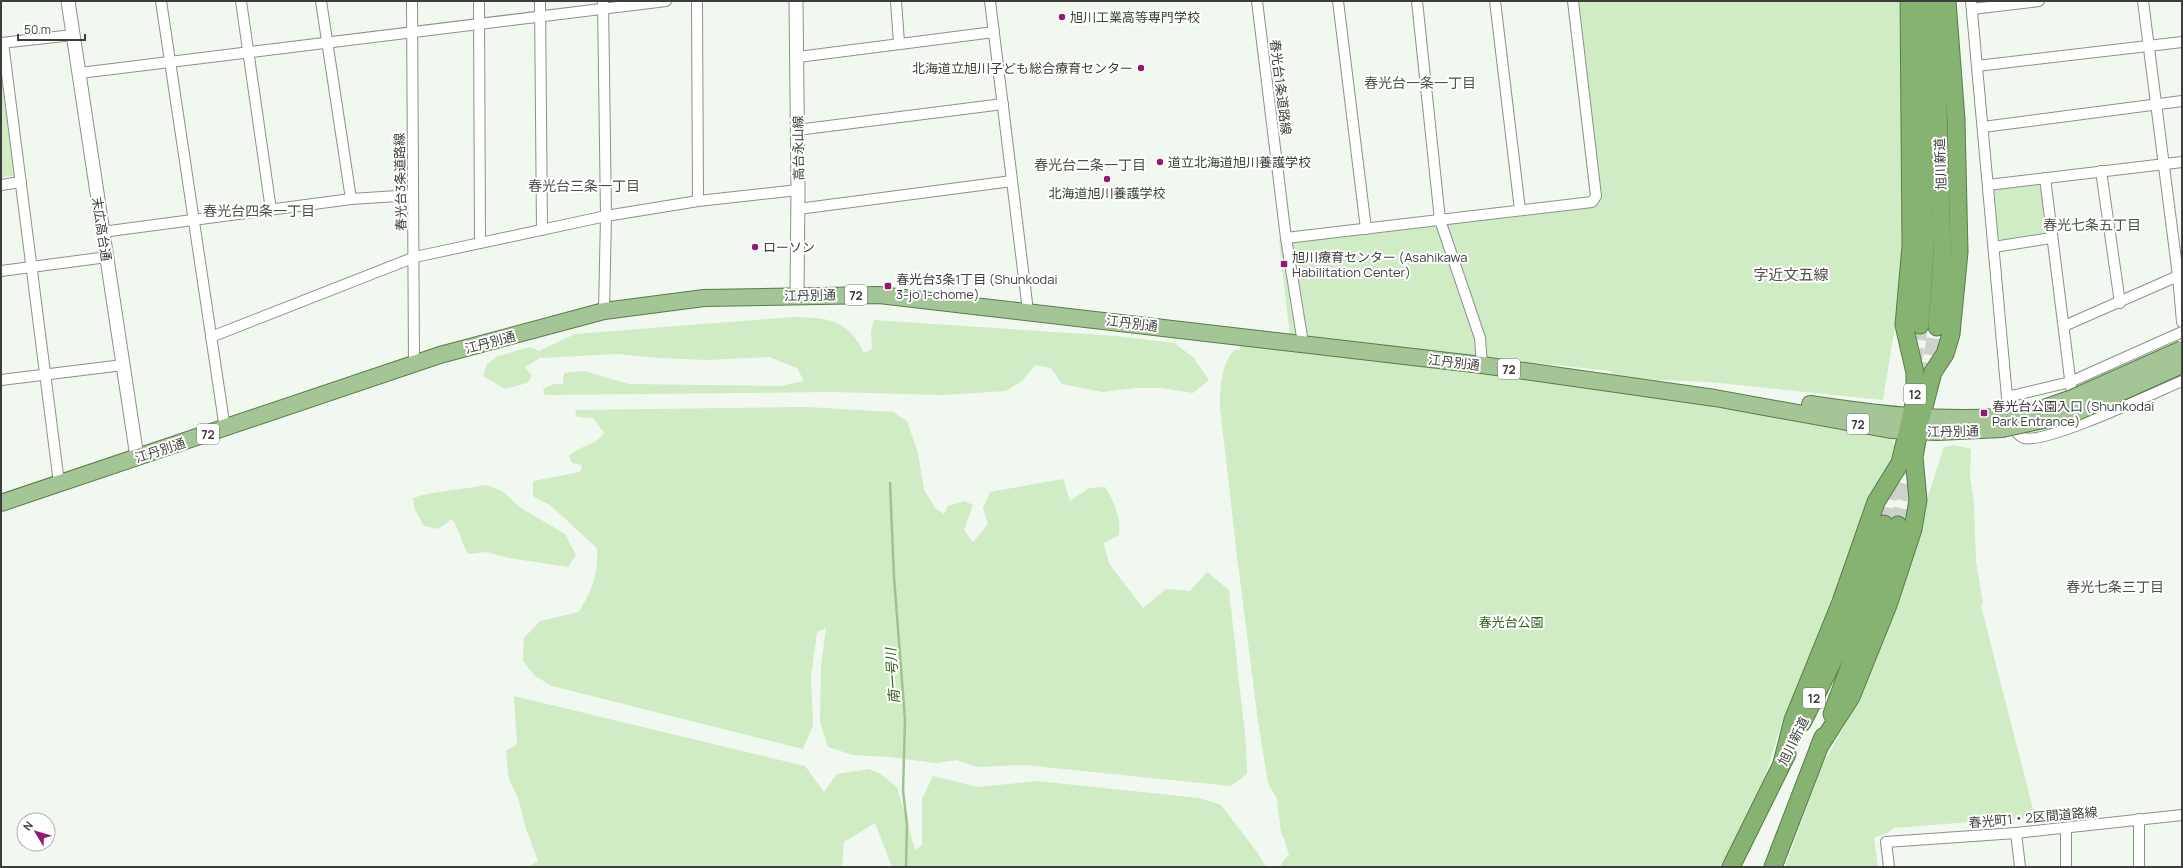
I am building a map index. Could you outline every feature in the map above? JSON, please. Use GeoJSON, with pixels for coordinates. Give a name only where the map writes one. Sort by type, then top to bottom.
{"type":"FeatureCollection","features":[{"type":"Feature","properties":{"kind":"highway","name":"12"},"geometry":{"type":"LineString","coordinates":[[1819,747],[1851,697],[1888,605],[1913,529],[1918,500],[1914,457],[1915,373],[1904,325],[1911,246],[1909,1]]}},
{"type":"Feature","properties":{"kind":"highway","name":"旭川新道"},"geometry":{"type":"LineString","coordinates":[[1920,1],[1926,249],[1920,325]]}},
{"type":"Feature","properties":{"kind":"highway","name":"旭川新道"},"geometry":{"type":"LineString","coordinates":[[1936,1],[1942,252],[1937,327]]}},
{"type":"Feature","properties":{"kind":"highway","name":"12"},"geometry":{"type":"LineString","coordinates":[[1782,764],[1793,720],[1841,602],[1876,502],[1900,463],[1933,372],[1945,354],[1951,334],[1959,252],[1956,120],[1947,1]]}},
{"type":"Feature","properties":{"kind":"highway","name":"旭川新道"},"geometry":{"type":"LineString","coordinates":[[1731,867],[1838,651],[1864,584],[1891,525],[1873,603],[1773,867]]}},
{"type":"Feature","properties":{"kind":"main road","name":"江丹別通"},"geometry":{"type":"LineString","coordinates":[[1,503],[136,457],[225,429],[414,363],[604,311],[704,298],[879,294],[1482,365],[1715,398],[1891,430],[1914,424],[2002,423],[2075,412],[2182,365]]}},
{"type":"Feature","properties":{"kind":"main road","name":"江丹別通"},"geometry":{"type":"LineString","coordinates":[[2002,423],[2072,398],[2182,349]]}},
{"type":"Feature","properties":{"kind":"street","name":"末広高台通"},"geometry":{"type":"LineString","coordinates":[[68,1],[136,457]]}},
{"type":"Feature","properties":{"kind":"street"},"geometry":{"type":"LineString","coordinates":[[161,1],[225,429]]}},
{"type":"Feature","properties":{"kind":"street"},"geometry":{"type":"LineString","coordinates":[[241,1],[271,210]]}},
{"type":"Feature","properties":{"kind":"street"},"geometry":{"type":"LineString","coordinates":[[321,1],[351,199]]}},
{"type":"Feature","properties":{"kind":"street","name":"春光台3条道路線"},"geometry":{"type":"LineString","coordinates":[[412,1],[413,195],[415,257],[414,363]]}},
{"type":"Feature","properties":{"kind":"street"},"geometry":{"type":"LineString","coordinates":[[479,1],[480,243]]}},
{"type":"Feature","properties":{"kind":"street"},"geometry":{"type":"LineString","coordinates":[[540,1],[542,230]]}},
{"type":"Feature","properties":{"kind":"street"},"geometry":{"type":"LineString","coordinates":[[80,74],[540,17],[603,5],[666,1]]}},
{"type":"Feature","properties":{"kind":"street"},"geometry":{"type":"LineString","coordinates":[[697,1],[698,201]]}},
{"type":"Feature","properties":{"kind":"street","name":"高台永山線"},"geometry":{"type":"LineString","coordinates":[[796,1],[798,57],[797,295]]}},
{"type":"Feature","properties":{"kind":"street"},"geometry":{"type":"LineString","coordinates":[[896,1],[898,43]]}},
{"type":"Feature","properties":{"kind":"street"},"geometry":{"type":"LineString","coordinates":[[990,1],[1028,311]]}},
{"type":"Feature","properties":{"kind":"street","name":"春光台1条道路線"},"geometry":{"type":"LineString","coordinates":[[1257,1],[1286,238],[1303,343]]}},
{"type":"Feature","properties":{"kind":"street"},"geometry":{"type":"LineString","coordinates":[[1338,1],[1366,229]]}},
{"type":"Feature","properties":{"kind":"street"},"geometry":{"type":"LineString","coordinates":[[1417,1],[1440,220],[1480,338],[1482,365]]}},
{"type":"Feature","properties":{"kind":"street"},"geometry":{"type":"LineString","coordinates":[[1495,1],[1520,210]]}},
{"type":"Feature","properties":{"kind":"street"},"geometry":{"type":"LineString","coordinates":[[1286,238],[1592,202],[1596,196],[1573,1]]}},
{"type":"Feature","properties":{"kind":"street"},"geometry":{"type":"LineString","coordinates":[[2039,1],[1972,5],[2007,397],[2012,425],[2024,438],[2034,438],[2076,426],[2182,381]]}},
{"type":"Feature","properties":{"kind":"street"},"geometry":{"type":"LineString","coordinates":[[2143,1],[2178,276],[2182,322]]}},
{"type":"Feature","properties":{"kind":"street"},"geometry":{"type":"LineString","coordinates":[[603,5],[606,216],[604,311]]}},
{"type":"Feature","properties":{"kind":"street"},"geometry":{"type":"LineString","coordinates":[[798,57],[898,43],[994,32]]}},
{"type":"Feature","properties":{"kind":"street"},"geometry":{"type":"LineString","coordinates":[[59,483],[2,43],[73,35]]}},
{"type":"Feature","properties":{"kind":"street"},"geometry":{"type":"LineString","coordinates":[[1977,66],[2182,42]]}},
{"type":"Feature","properties":{"kind":"street"},"geometry":{"type":"LineString","coordinates":[[1982,126],[2156,103],[2182,101]]}},
{"type":"Feature","properties":{"kind":"street"},"geometry":{"type":"LineString","coordinates":[[797,130],[1002,104]]}},
{"type":"Feature","properties":{"kind":"street"},"geometry":{"type":"LineString","coordinates":[[1988,185],[2182,162]]}},
{"type":"Feature","properties":{"kind":"street"},"geometry":{"type":"LineString","coordinates":[[2101,171],[2120,303]]}},
{"type":"Feature","properties":{"kind":"street"},"geometry":{"type":"LineString","coordinates":[[2045,178],[2051,238],[2064,326],[2076,426]]}},
{"type":"Feature","properties":{"kind":"street"},"geometry":{"type":"LineString","coordinates":[[798,209],[1012,181]]}},
{"type":"Feature","properties":{"kind":"street"},"geometry":{"type":"LineString","coordinates":[[1,185],[21,182]]}},
{"type":"Feature","properties":{"kind":"street"},"geometry":{"type":"LineString","coordinates":[[211,337],[415,257],[606,216],[698,201],[798,190]]}},
{"type":"Feature","properties":{"kind":"street"},"geometry":{"type":"LineString","coordinates":[[102,232],[351,199],[413,195]]}},
{"type":"Feature","properties":{"kind":"street"},"geometry":{"type":"LineString","coordinates":[[1994,247],[2051,238]]}},
{"type":"Feature","properties":{"kind":"street"},"geometry":{"type":"LineString","coordinates":[[1,271],[107,257]]}},
{"type":"Feature","properties":{"kind":"street"},"geometry":{"type":"LineString","coordinates":[[2064,326],[2120,303],[2178,276]]}},
{"type":"Feature","properties":{"kind":"street"},"geometry":{"type":"LineString","coordinates":[[2007,397],[2070,382],[2182,332]]}},
{"type":"Feature","properties":{"kind":"street"},"geometry":{"type":"LineString","coordinates":[[1,380],[123,365]]}},
{"type":"Feature","properties":{"kind":"street","name":"春光町1・2区間道路線"},"geometry":{"type":"LineString","coordinates":[[1889,867],[1886,842],[2016,833],[2182,815]]}},
{"type":"Feature","properties":{"kind":"street"},"geometry":{"type":"LineString","coordinates":[[2139,819],[2139,867]]}},
{"type":"Feature","properties":{"kind":"street"},"geometry":{"type":"LineString","coordinates":[[2066,828],[2066,867]]}},
{"type":"Feature","properties":{"kind":"street"},"geometry":{"type":"LineString","coordinates":[[2016,833],[2020,867]]}},
{"type":"Feature","properties":{"kind":"green space"},"geometry":{"type":"Polygon","coordinates":[[[1567,1],[1899,1],[1903,221],[1897,313],[1883,400],[1709,382],[1612,378],[1611,371],[1290,337],[1279,239],[1591,205],[1567,1]]]}},
{"type":"Feature","properties":{"kind":"green space"},"geometry":{"type":"Polygon","coordinates":[[[1,74],[15,176],[1,177],[1,74]]]}},
{"type":"Feature","properties":{"kind":"green space"},"geometry":{"type":"Polygon","coordinates":[[[2045,178],[2051,238],[1994,247],[1988,185],[2045,178]]]}},
{"type":"Feature","properties":{"kind":"green space"},"geometry":{"type":"Polygon","coordinates":[[[794,317],[827,320],[844,327],[858,342],[864,353],[872,349],[871,332],[874,320],[1116,336],[1174,343],[1193,357],[1209,380],[1193,393],[1162,388],[1135,388],[1103,392],[1062,384],[1051,368],[1035,365],[1022,381],[1006,391],[943,395],[833,392],[545,395],[543,389],[553,384],[563,384],[564,373],[584,371],[629,384],[780,386],[804,381],[797,368],[769,357],[707,360],[659,358],[618,354],[540,358],[525,367],[532,376],[527,383],[505,389],[483,376],[487,364],[498,356],[530,347],[539,351],[575,334],[794,317]]]}},
{"type":"Feature","properties":{"kind":"green space","name":"春光台公園"},"geometry":{"type":"Polygon","coordinates":[[[1241,340],[1713,401],[1890,438],[1895,445],[1886,474],[1777,738],[1763,784],[1720,867],[1280,867],[1289,855],[1281,833],[1277,799],[1268,783],[1258,721],[1220,407],[1222,377],[1226,363],[1234,350],[1240,350],[1241,340]]]}},
{"type":"Feature","properties":{"kind":"green space"},"geometry":{"type":"Polygon","coordinates":[[[807,407],[893,412],[907,421],[918,453],[924,490],[936,509],[944,514],[948,506],[964,501],[973,505],[964,530],[973,542],[988,524],[983,508],[990,492],[1063,479],[1070,501],[1089,488],[1105,487],[1118,516],[1119,535],[1103,543],[1110,565],[1143,608],[1166,589],[1190,591],[1207,572],[1229,590],[1246,744],[1247,774],[1231,786],[1023,765],[977,767],[956,760],[936,763],[889,757],[853,755],[828,747],[820,722],[821,666],[826,628],[817,632],[811,677],[813,725],[803,749],[552,686],[535,676],[523,661],[524,638],[540,621],[579,612],[594,582],[597,566],[597,548],[550,505],[533,496],[533,481],[580,472],[582,465],[572,463],[569,456],[573,452],[597,441],[604,433],[593,418],[577,417],[575,410],[807,407]]]}},
{"type":"Feature","properties":{"kind":"green space"},"geometry":{"type":"Polygon","coordinates":[[[1954,445],[1971,449],[1970,477],[1974,503],[1976,561],[1983,603],[1981,606],[2035,817],[1894,828],[1887,833],[1874,838],[1878,867],[1785,867],[1821,768],[1855,707],[1901,579],[1944,447],[1954,445]]]}},
{"type":"Feature","properties":{"kind":"green space"},"geometry":{"type":"Polygon","coordinates":[[[486,485],[502,491],[521,508],[565,534],[576,555],[568,567],[509,558],[487,552],[468,554],[457,527],[452,519],[438,529],[424,526],[415,510],[413,498],[431,493],[486,485]]]}},
{"type":"Feature","properties":{"kind":"green space"},"geometry":{"type":"Polygon","coordinates":[[[514,696],[805,766],[824,792],[837,774],[869,769],[879,773],[897,787],[915,850],[922,845],[922,799],[933,776],[978,787],[1037,781],[1199,798],[1221,805],[1257,852],[1266,867],[892,867],[875,823],[844,842],[842,867],[528,867],[538,861],[526,829],[518,798],[509,780],[506,751],[517,744],[514,696]]]}},
{"type":"Feature","properties":{"kind":"waterway","name":"南一号川"},"geometry":{"type":"LineString","coordinates":[[890,483],[894,577],[905,720],[903,791],[907,824],[906,867]]}},
{"type":"Feature","properties":{"kind":"tunnel"},"geometry":{"type":"LineString","coordinates":[[1913,364],[1920,325]]}},
{"type":"Feature","properties":{"kind":"tunnel"},"geometry":{"type":"LineString","coordinates":[[1928,380],[1937,327]]}},
{"type":"Feature","properties":{"kind":"tunnel"},"geometry":{"type":"LineString","coordinates":[[1898,525],[1913,459]]}},
{"type":"Feature","properties":{"kind":"tunnel"},"geometry":{"type":"LineString","coordinates":[[1884,524],[1893,475]]}},
{"type":"Feature","properties":{"kind":"place","name":"旭川工業高等専門学校"},"geometry":{"type":"Point","coordinates":[1062,17]}},
{"type":"Feature","properties":{"kind":"place","name":"北海道立旭川子ども総合療育センター"},"geometry":{"type":"Point","coordinates":[1141,68]}},
{"type":"Feature","properties":{"kind":"place","name":"道立北海道旭川養護学校"},"geometry":{"type":"Point","coordinates":[1160,162]}},
{"type":"Feature","properties":{"kind":"place","name":"北海道旭川養護学校"},"geometry":{"type":"Point","coordinates":[1107,179]}},
{"type":"Feature","properties":{"kind":"place","name":"ローソン"},"geometry":{"type":"Point","coordinates":[755,247]}},
{"type":"Feature","properties":{"kind":"place","name":"旭川療育センター (Asahikawa Habilitation Center)"},"geometry":{"type":"Point","coordinates":[1284,264]}},
{"type":"Feature","properties":{"kind":"place","name":"春光台3条1丁目 (Shunkodai 3-jo 1-chome)"},"geometry":{"type":"Point","coordinates":[888,286]}},
{"type":"Feature","properties":{"kind":"place","name":"春光台公園入口 (Shunkodai Park Entrance)"},"geometry":{"type":"Point","coordinates":[1984,413]}},
{"type":"Feature","properties":{"kind":"district","name":"春光台一条一丁目"},"geometry":{"type":"Point","coordinates":[1420,82]}},
{"type":"Feature","properties":{"kind":"district","name":"春光台二条一丁目"},"geometry":{"type":"Point","coordinates":[1090,164]}},
{"type":"Feature","properties":{"kind":"district","name":"春光台三条一丁目"},"geometry":{"type":"Point","coordinates":[584,185]}},
{"type":"Feature","properties":{"kind":"district","name":"春光台四条一丁目"},"geometry":{"type":"Point","coordinates":[259,210]}},
{"type":"Feature","properties":{"kind":"district","name":"春光七条五丁目"},"geometry":{"type":"Point","coordinates":[2092,224]}},
{"type":"Feature","properties":{"kind":"district","name":"字近文五線"},"geometry":{"type":"Point","coordinates":[1791,274]}},
{"type":"Feature","properties":{"kind":"district","name":"春光七条三丁目"},"geometry":{"type":"Point","coordinates":[2115,586]}}]}
